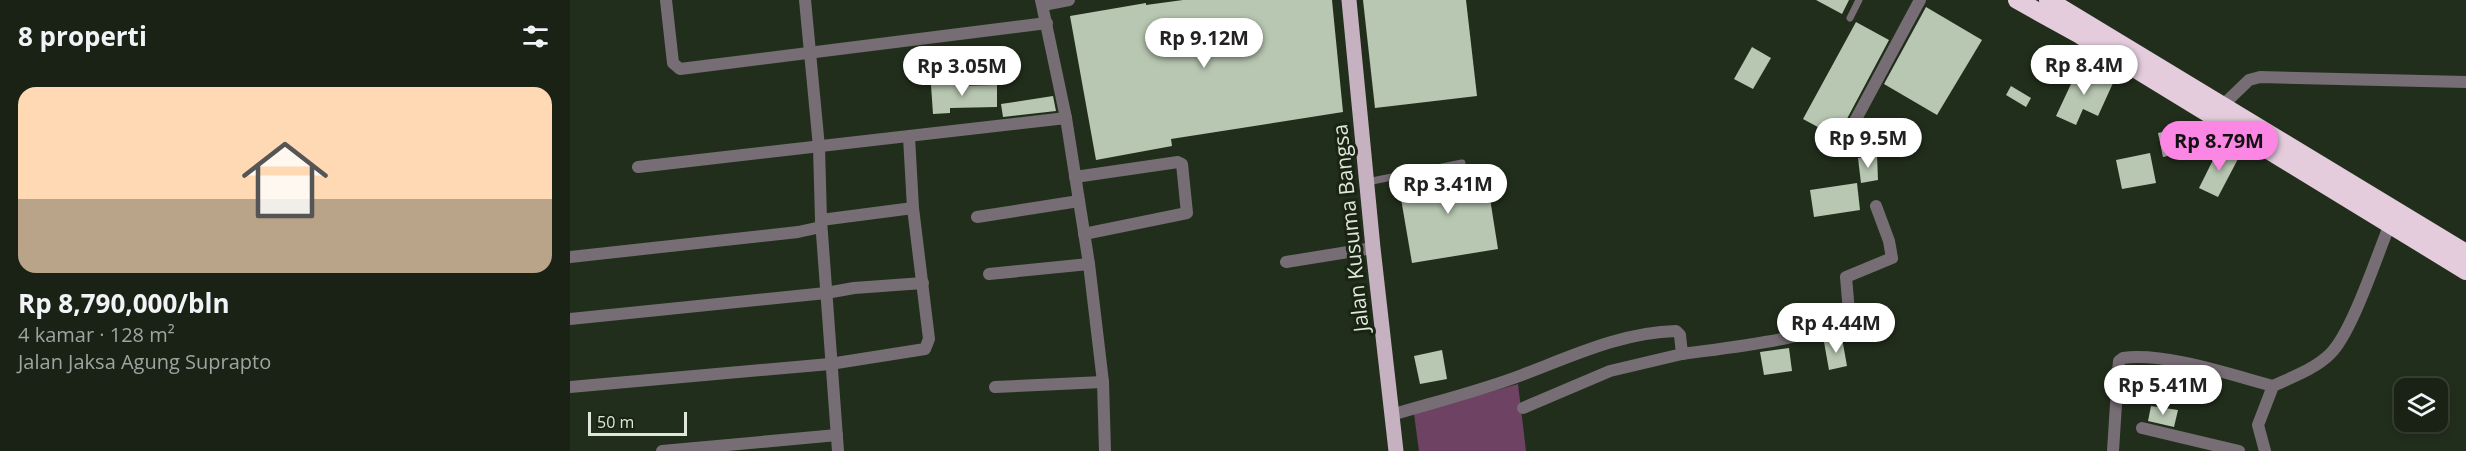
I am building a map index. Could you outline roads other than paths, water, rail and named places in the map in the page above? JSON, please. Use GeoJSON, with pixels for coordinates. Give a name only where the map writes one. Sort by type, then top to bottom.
{"type":"FeatureCollection","features":[{"type":"Feature","properties":{"kind":"highway"},"geometry":{"type":"LineString","coordinates":[[2017,0],[2079,35],[2466,271]]}},
{"type":"Feature","properties":{"kind":"highway"},"geometry":{"type":"LineString","coordinates":[[2048,0],[2466,253]]}},
{"type":"Feature","properties":{"kind":"main road","name":"Jalan Kusuma Bangsa"},"geometry":{"type":"LineString","coordinates":[[1349,0],[1372,248],[1396,451]]}},
{"type":"Feature","properties":{"kind":"street"},"geometry":{"type":"LineString","coordinates":[[666,0],[673,63],[677,69],[1047,23]]}},
{"type":"Feature","properties":{"kind":"street"},"geometry":{"type":"LineString","coordinates":[[806,0],[819,147],[821,224],[838,451]]}},
{"type":"Feature","properties":{"kind":"street"},"geometry":{"type":"LineString","coordinates":[[1069,0],[1042,2],[1065,118],[1089,264],[1103,382],[1105,451]]}},
{"type":"Feature","properties":{"kind":"street"},"geometry":{"type":"LineString","coordinates":[[1848,134],[1920,0]]}},
{"type":"Feature","properties":{"kind":"street"},"geometry":{"type":"LineString","coordinates":[[2222,106],[2249,80],[2260,77],[2466,82]]}},
{"type":"Feature","properties":{"kind":"street"},"geometry":{"type":"LineString","coordinates":[[638,167],[1065,118]]}},
{"type":"Feature","properties":{"kind":"street"},"geometry":{"type":"LineString","coordinates":[[570,387],[830,364],[925,349],[929,339],[913,208],[909,137]]}},
{"type":"Feature","properties":{"kind":"street"},"geometry":{"type":"LineString","coordinates":[[1075,177],[1178,162],[1182,164],[1187,213],[1084,234]]}},
{"type":"Feature","properties":{"kind":"street"},"geometry":{"type":"LineString","coordinates":[[977,217],[1079,201]]}},
{"type":"Feature","properties":{"kind":"street"},"geometry":{"type":"LineString","coordinates":[[1523,408],[1610,371],[1683,354],[1784,338],[1822,329],[1845,319],[1849,312],[1846,277],[1882,264],[1893,256],[1876,206]]}},
{"type":"Feature","properties":{"kind":"street"},"geometry":{"type":"LineString","coordinates":[[570,257],[798,232],[821,224],[913,208]]}},
{"type":"Feature","properties":{"kind":"street"},"geometry":{"type":"LineString","coordinates":[[2113,451],[2119,361],[2123,358],[2152,358],[2177,361],[2273,386],[2322,361],[2331,353],[2348,325],[2390,224]]}},
{"type":"Feature","properties":{"kind":"street"},"geometry":{"type":"LineString","coordinates":[[1286,262],[1372,248]]}},
{"type":"Feature","properties":{"kind":"street"},"geometry":{"type":"LineString","coordinates":[[989,274],[1089,264]]}},
{"type":"Feature","properties":{"kind":"street"},"geometry":{"type":"LineString","coordinates":[[570,319],[826,293],[854,288],[923,283]]}},
{"type":"Feature","properties":{"kind":"street"},"geometry":{"type":"LineString","coordinates":[[1391,415],[1482,389],[1627,338],[1676,331],[1680,335],[1683,354]]}},
{"type":"Feature","properties":{"kind":"street"},"geometry":{"type":"LineString","coordinates":[[995,387],[1103,382]]}},
{"type":"Feature","properties":{"kind":"street"},"geometry":{"type":"LineString","coordinates":[[2265,451],[2258,425],[2273,386]]}},
{"type":"Feature","properties":{"kind":"street"},"geometry":{"type":"LineString","coordinates":[[2142,428],[2239,451]]}},
{"type":"Feature","properties":{"kind":"street"},"geometry":{"type":"LineString","coordinates":[[662,451],[837,435]]}},
{"type":"Feature","properties":{"kind":"lane"},"geometry":{"type":"LineString","coordinates":[[1850,18],[1859,0]]}},
{"type":"Feature","properties":{"kind":"lane"},"geometry":{"type":"LineString","coordinates":[[1367,182],[1462,163]]}}]}
